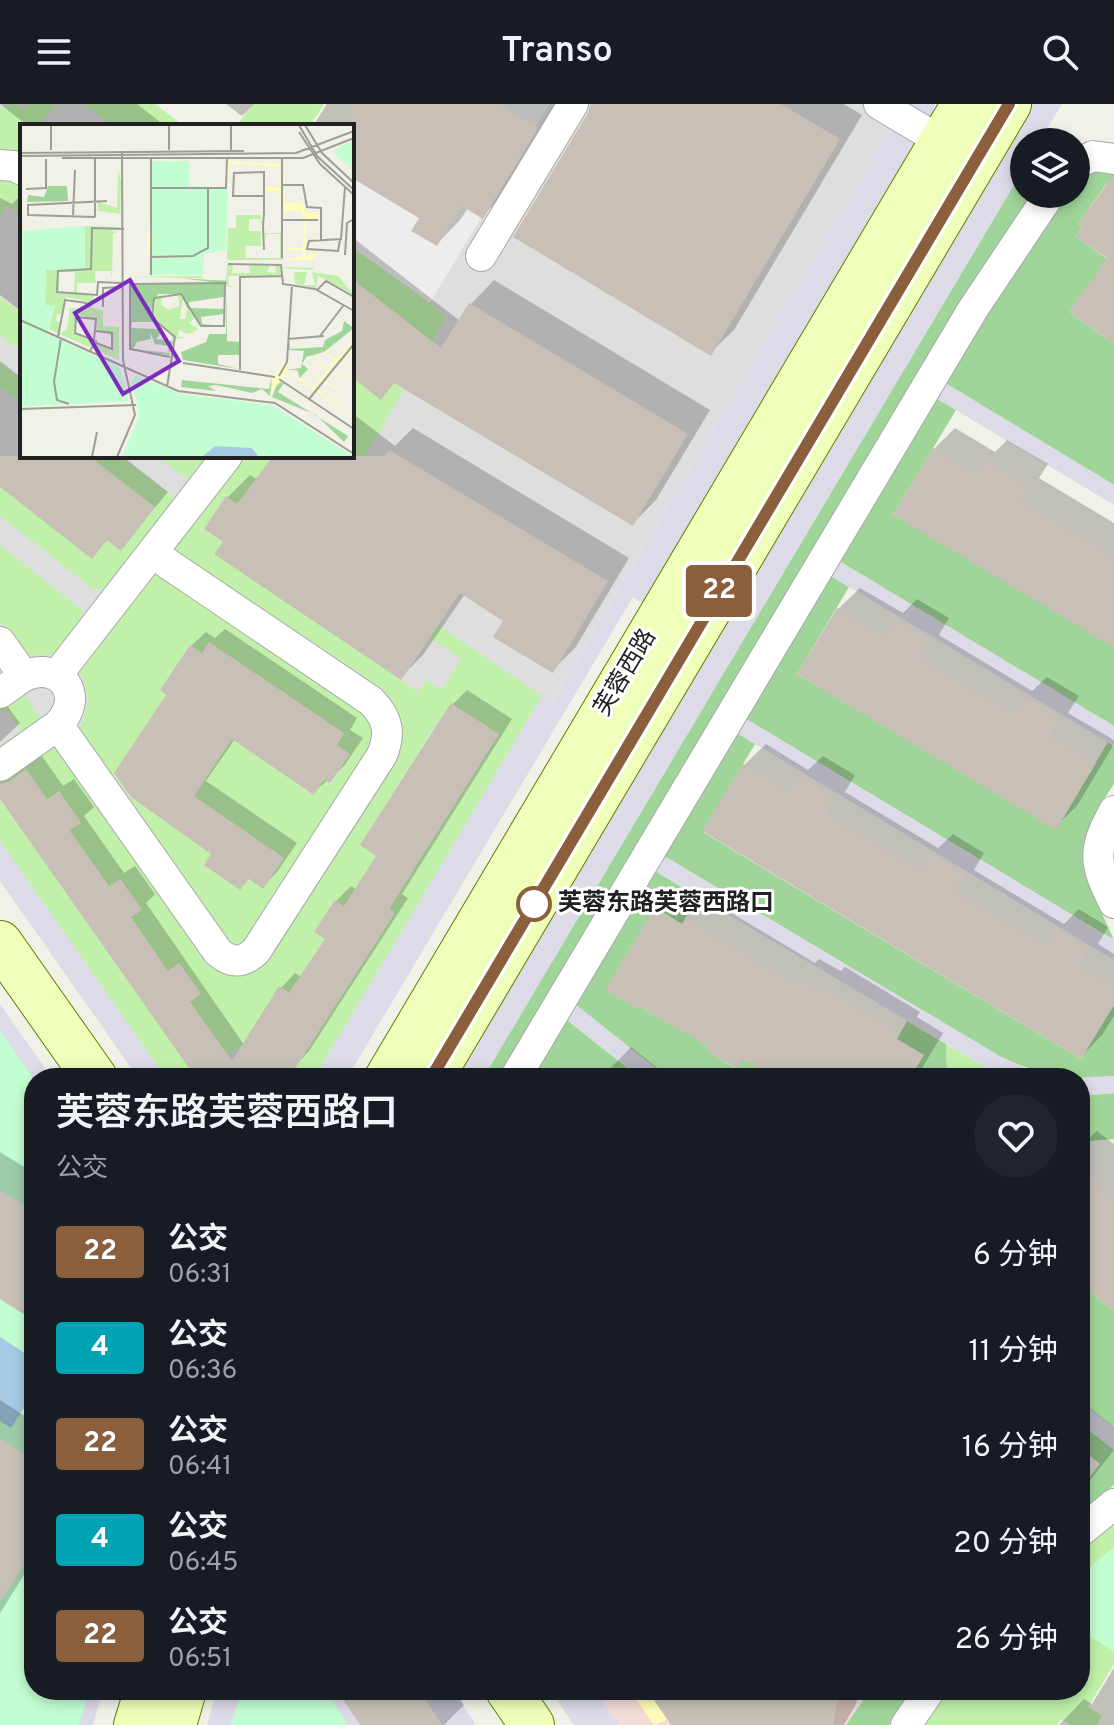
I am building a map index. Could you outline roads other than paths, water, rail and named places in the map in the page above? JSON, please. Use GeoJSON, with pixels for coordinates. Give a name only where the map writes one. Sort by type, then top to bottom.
{"type":"FeatureCollection","features":[{"type":"Feature","properties":{"kind":"main road","name":"芙蓉西路"},"geometry":{"type":"LineString","coordinates":[[437,1068],[958,152],[964,104]]}},
{"type":"Feature","properties":{"kind":"main road","name":"芙蓉西路"},"geometry":{"type":"LineString","coordinates":[[393,1068],[958,152],[1009,104]]}},
{"type":"Feature","properties":{"kind":"main road"},"geometry":{"type":"LineString","coordinates":[[0,943],[88,1068]]}},
{"type":"Feature","properties":{"kind":"main road"},"geometry":{"type":"LineString","coordinates":[[136,1725],[144,1700]]}},
{"type":"Feature","properties":{"kind":"main road"},"geometry":{"type":"LineString","coordinates":[[174,1725],[181,1700]]}},
{"type":"Feature","properties":{"kind":"main road"},"geometry":{"type":"LineString","coordinates":[[515,1700],[532,1725]]}},
{"type":"Feature","properties":{"kind":"street"},"geometry":{"type":"LineString","coordinates":[[481,256],[573,104]]}},
{"type":"Feature","properties":{"kind":"street"},"geometry":{"type":"LineString","coordinates":[[879,104],[958,152]]}},
{"type":"Feature","properties":{"kind":"street"},"geometry":{"type":"LineString","coordinates":[[1090,157],[1114,159]]}},
{"type":"Feature","properties":{"kind":"street"},"geometry":{"type":"LineString","coordinates":[[0,165],[20,169]]}},
{"type":"Feature","properties":{"kind":"street"},"geometry":{"type":"LineString","coordinates":[[521,1068],[973,309],[1041,208]]}},
{"type":"Feature","properties":{"kind":"street"},"geometry":{"type":"LineString","coordinates":[[57,675],[225,458]]}},
{"type":"Feature","properties":{"kind":"street"},"geometry":{"type":"LineString","coordinates":[[58,725],[218,952],[226,959],[237,962],[247,959],[256,951],[382,755],[388,740],[388,725],[382,712],[371,701],[152,553]]}},
{"type":"Feature","properties":{"kind":"street"},"geometry":{"type":"LineString","coordinates":[[0,642],[12,684],[35,672],[46,671],[57,675],[71,695],[71,706],[67,717],[58,725],[0,766]]}},
{"type":"Feature","properties":{"kind":"street"},"geometry":{"type":"LineString","coordinates":[[1114,811],[1102,833],[1096,856],[1098,868],[1114,903]]}},
{"type":"Feature","properties":{"kind":"street"},"geometry":{"type":"LineString","coordinates":[[1090,1524],[1114,1504]]}},
{"type":"Feature","properties":{"kind":"street"},"geometry":{"type":"LineString","coordinates":[[906,1725],[923,1700]]}},
{"type":"Feature","properties":{"kind":"water"},"geometry":{"type":"Polygon","coordinates":[[[0,1337],[24,1353],[24,1408],[11,1428],[0,1421],[0,1337]]]}},
{"type":"Feature","properties":{"kind":"place","name":"芙蓉东路芙蓉西路口"},"geometry":{"type":"Point","coordinates":[534,904]}}]}
